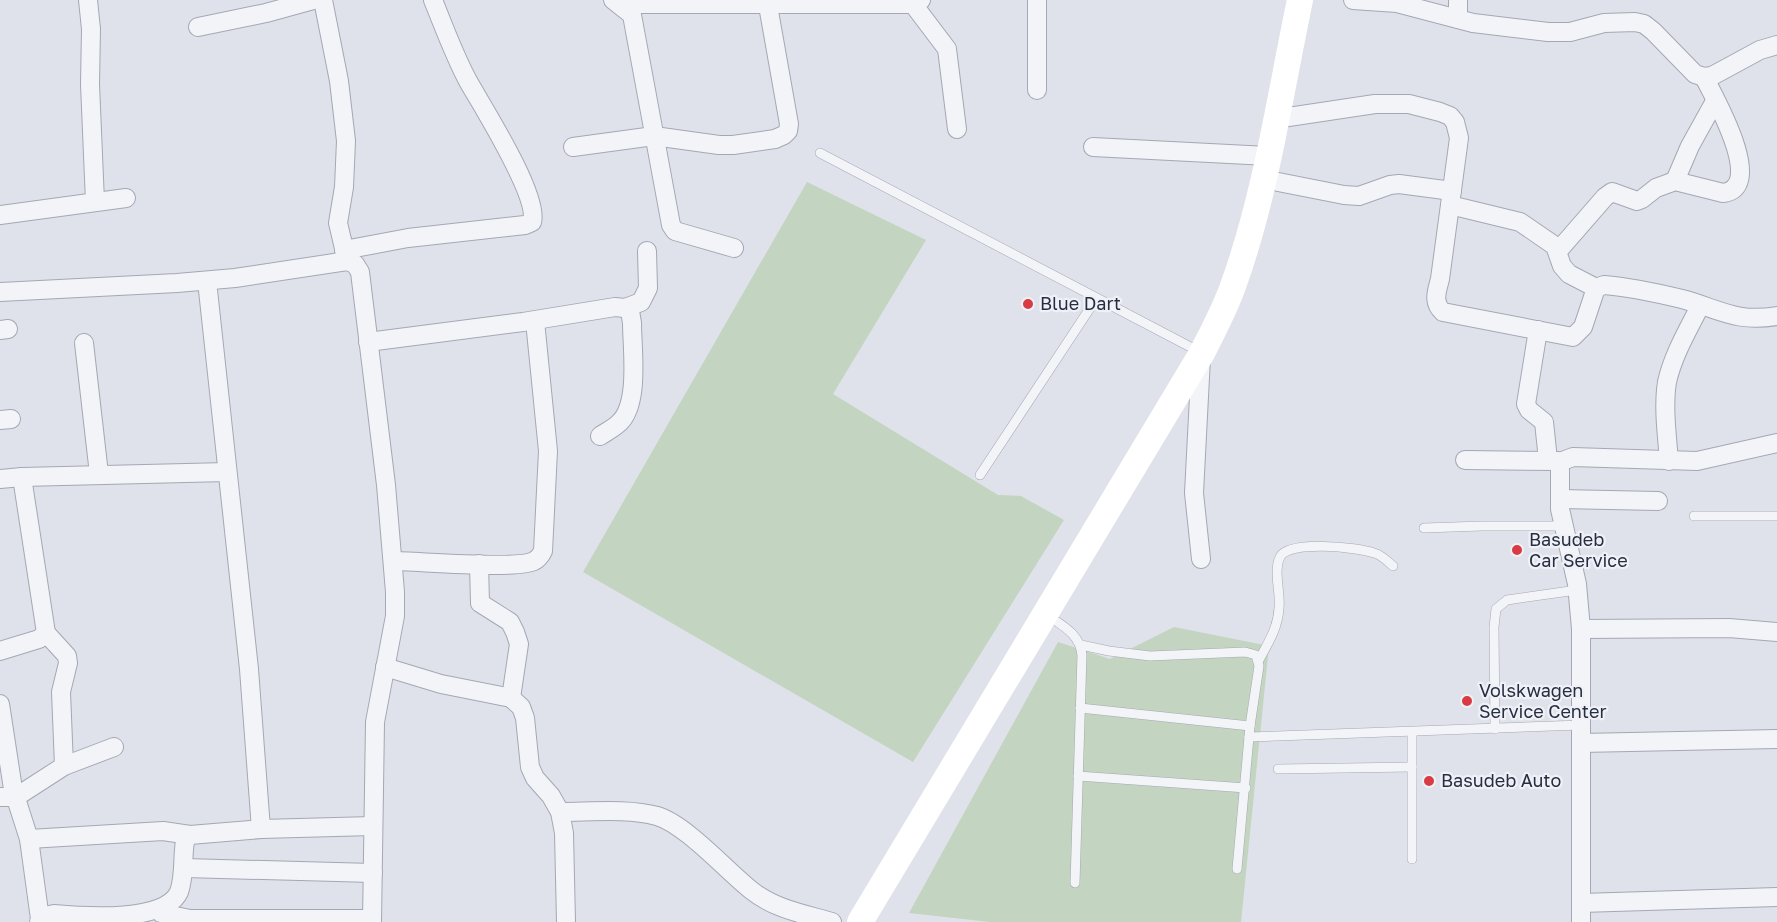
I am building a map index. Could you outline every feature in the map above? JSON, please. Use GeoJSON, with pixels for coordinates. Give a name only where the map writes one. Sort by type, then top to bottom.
{"type":"FeatureCollection","features":[{"type":"Feature","properties":{"kind":"main road"},"geometry":{"type":"LineString","coordinates":[[1283,81],[1282,59],[1294,0]]}},
{"type":"Feature","properties":{"kind":"main road"},"geometry":{"type":"LineString","coordinates":[[860,922],[1202,353],[1233,288],[1244,253],[1265,168],[1300,0]]}},
{"type":"Feature","properties":{"kind":"main road"},"geometry":{"type":"LineString","coordinates":[[1283,81],[1296,44],[1305,0]]}},
{"type":"Feature","properties":{"kind":"main road"},"geometry":{"type":"LineString","coordinates":[[1283,81],[1296,62],[1311,0]]}},
{"type":"Feature","properties":{"kind":"street"},"geometry":{"type":"LineString","coordinates":[[88,0],[91,29],[90,84],[94,202]]}},
{"type":"Feature","properties":{"kind":"street"},"geometry":{"type":"LineString","coordinates":[[198,27],[266,13],[313,0]]}},
{"type":"Feature","properties":{"kind":"street"},"geometry":{"type":"LineString","coordinates":[[161,913],[190,919],[372,920],[375,722],[395,616],[393,561],[360,272],[345,255],[338,223],[344,187],[346,141],[339,81],[322,0]]}},
{"type":"Feature","properties":{"kind":"street"},"geometry":{"type":"LineString","coordinates":[[0,292],[207,281],[345,255],[408,238],[525,225],[532,222],[534,216],[532,207],[521,180],[502,140],[467,79],[433,0]]}},
{"type":"Feature","properties":{"kind":"street"},"geometry":{"type":"LineString","coordinates":[[1037,0],[1037,90]]}},
{"type":"Feature","properties":{"kind":"street"},"geometry":{"type":"LineString","coordinates":[[1353,0],[1397,3],[1458,19],[1558,32],[1570,32],[1604,23],[1635,22],[1644,24],[1653,31],[1695,74],[1704,77],[1712,76],[1760,50],[1777,45]]}},
{"type":"Feature","properties":{"kind":"street"},"geometry":{"type":"LineString","coordinates":[[1458,0],[1458,19]]}},
{"type":"Feature","properties":{"kind":"street"},"geometry":{"type":"LineString","coordinates":[[616,2],[917,2],[947,49],[957,129]]}},
{"type":"Feature","properties":{"kind":"street"},"geometry":{"type":"LineString","coordinates":[[616,2],[632,15],[669,216],[675,231],[734,248]]}},
{"type":"Feature","properties":{"kind":"street"},"geometry":{"type":"LineString","coordinates":[[573,147],[654,136],[733,145],[775,139],[784,135],[788,131],[789,124],[767,2]]}},
{"type":"Feature","properties":{"kind":"street"},"geometry":{"type":"LineString","coordinates":[[1558,251],[1612,192],[1637,201],[1656,188],[1675,181],[1723,193],[1730,192],[1735,187],[1739,177],[1738,153],[1732,135],[1704,77]]}},
{"type":"Feature","properties":{"kind":"street"},"geometry":{"type":"LineString","coordinates":[[1675,181],[1690,146],[1715,101]]}},
{"type":"Feature","properties":{"kind":"street"},"geometry":{"type":"LineString","coordinates":[[1275,119],[1394,102],[1450,116],[1458,131],[1451,198],[1435,301],[1437,307],[1443,312],[1573,337],[1580,332],[1596,288]]}},
{"type":"Feature","properties":{"kind":"street"},"geometry":{"type":"LineString","coordinates":[[1093,147],[1265,168],[1352,196],[1368,194],[1390,185],[1399,184],[1451,198],[1520,222],[1535,231],[1558,251],[1562,266],[1569,274],[1596,288],[1604,285],[1613,286],[1683,299],[1730,316],[1764,318],[1777,316]]}},
{"type":"Feature","properties":{"kind":"street"},"geometry":{"type":"LineString","coordinates":[[0,215],[126,198]]}},
{"type":"Feature","properties":{"kind":"street"},"geometry":{"type":"LineString","coordinates":[[368,342],[535,321],[615,307],[625,308],[641,302],[648,288],[647,251]]}},
{"type":"Feature","properties":{"kind":"street"},"geometry":{"type":"LineString","coordinates":[[207,281],[249,669],[261,829]]}},
{"type":"Feature","properties":{"kind":"street"},"geometry":{"type":"LineString","coordinates":[[1669,461],[1665,400],[1667,383],[1675,358],[1700,306]]}},
{"type":"Feature","properties":{"kind":"street"},"geometry":{"type":"LineString","coordinates":[[600,436],[620,423],[628,411],[632,396],[632,323],[630,311],[625,308]]}},
{"type":"Feature","properties":{"kind":"street"},"geometry":{"type":"LineString","coordinates":[[393,561],[527,563],[534,561],[543,551],[548,451],[535,321]]}},
{"type":"Feature","properties":{"kind":"street"},"geometry":{"type":"LineString","coordinates":[[1538,330],[1526,404],[1533,414],[1544,422],[1554,461],[1564,526],[1578,590],[1581,629],[1581,922]]}},
{"type":"Feature","properties":{"kind":"street"},"geometry":{"type":"LineString","coordinates":[[84,343],[99,474]]}},
{"type":"Feature","properties":{"kind":"street"},"geometry":{"type":"LineString","coordinates":[[1201,559],[1194,493],[1202,353]]}},
{"type":"Feature","properties":{"kind":"street"},"geometry":{"type":"LineString","coordinates":[[1465,460],[1554,461],[1573,457],[1669,461],[1704,460],[1777,443]]}},
{"type":"Feature","properties":{"kind":"street"},"geometry":{"type":"LineString","coordinates":[[0,479],[99,474],[227,472]]}},
{"type":"Feature","properties":{"kind":"street"},"geometry":{"type":"LineString","coordinates":[[22,477],[46,633],[67,656],[68,663],[61,692],[64,766]]}},
{"type":"Feature","properties":{"kind":"street"},"geometry":{"type":"LineString","coordinates":[[1560,499],[1658,501]]}},
{"type":"Feature","properties":{"kind":"street"},"geometry":{"type":"LineString","coordinates":[[479,564],[480,603],[510,622],[519,644],[511,698]]}},
{"type":"Feature","properties":{"kind":"street"},"geometry":{"type":"LineString","coordinates":[[1581,629],[1729,628],[1777,632]]}},
{"type":"Feature","properties":{"kind":"street"},"geometry":{"type":"LineString","coordinates":[[0,651],[39,639],[46,633]]}},
{"type":"Feature","properties":{"kind":"street"},"geometry":{"type":"LineString","coordinates":[[385,667],[441,684],[511,698],[521,707],[525,718],[530,767],[535,778],[551,796],[560,812],[564,833],[566,922]]}},
{"type":"Feature","properties":{"kind":"street"},"geometry":{"type":"LineString","coordinates":[[0,704],[9,768],[8,797],[29,839],[39,921]]}},
{"type":"Feature","properties":{"kind":"street"},"geometry":{"type":"LineString","coordinates":[[1581,734],[1777,739]]}},
{"type":"Feature","properties":{"kind":"street"},"geometry":{"type":"LineString","coordinates":[[8,797],[64,766],[114,747]]}},
{"type":"Feature","properties":{"kind":"street"},"geometry":{"type":"LineString","coordinates":[[560,812],[641,813],[659,817],[678,827],[750,890],[765,900],[783,908],[832,922]]}},
{"type":"Feature","properties":{"kind":"street"},"geometry":{"type":"LineString","coordinates":[[29,839],[163,831],[190,835],[261,829],[373,826]]}},
{"type":"Feature","properties":{"kind":"street"},"geometry":{"type":"LineString","coordinates":[[39,921],[45,916],[54,914],[136,919],[161,913],[173,905],[179,894],[184,868],[185,841],[190,835]]}},
{"type":"Feature","properties":{"kind":"street"},"geometry":{"type":"LineString","coordinates":[[184,868],[373,873]]}},
{"type":"Feature","properties":{"kind":"street"},"geometry":{"type":"LineString","coordinates":[[1581,903],[1777,897]]}},
{"type":"Feature","properties":{"kind":"lane"},"geometry":{"type":"LineString","coordinates":[[820,153],[1202,353]]}},
{"type":"Feature","properties":{"kind":"lane"},"geometry":{"type":"LineString","coordinates":[[980,475],[1096,299]]}},
{"type":"Feature","properties":{"kind":"lane"},"geometry":{"type":"LineString","coordinates":[[1694,516],[1777,516]]}},
{"type":"Feature","properties":{"kind":"lane"},"geometry":{"type":"LineString","coordinates":[[1424,528],[1564,526]]}},
{"type":"Feature","properties":{"kind":"lane"},"geometry":{"type":"LineString","coordinates":[[1237,869],[1258,660],[1277,624],[1280,606],[1278,568],[1280,558],[1285,552],[1295,548],[1343,546],[1373,552],[1393,566]]}},
{"type":"Feature","properties":{"kind":"lane"},"geometry":{"type":"LineString","coordinates":[[1495,729],[1494,627],[1496,609],[1507,600],[1578,590]]}},
{"type":"Feature","properties":{"kind":"lane"},"geometry":{"type":"LineString","coordinates":[[1045,613],[1068,629],[1081,645],[1150,656],[1251,652],[1258,660]]}},
{"type":"Feature","properties":{"kind":"lane"},"geometry":{"type":"LineString","coordinates":[[1075,883],[1081,645]]}},
{"type":"Feature","properties":{"kind":"lane"},"geometry":{"type":"LineString","coordinates":[[1080,708],[1250,726]]}},
{"type":"Feature","properties":{"kind":"lane"},"geometry":{"type":"LineString","coordinates":[[1250,737],[1495,729],[1581,734]]}},
{"type":"Feature","properties":{"kind":"lane"},"geometry":{"type":"LineString","coordinates":[[1412,859],[1413,732]]}},
{"type":"Feature","properties":{"kind":"lane"},"geometry":{"type":"LineString","coordinates":[[1278,769],[1412,767]]}},
{"type":"Feature","properties":{"kind":"lane"},"geometry":{"type":"LineString","coordinates":[[1078,776],[1246,788]]}},
{"type":"Feature","properties":{"kind":"green space"},"geometry":{"type":"Polygon","coordinates":[[[807,182],[926,240],[833,394],[998,495],[1021,496],[1064,520],[913,762],[583,572],[807,182]]]}},
{"type":"Feature","properties":{"kind":"green space"},"geometry":{"type":"Polygon","coordinates":[[[1174,627],[1269,646],[1241,922],[990,922],[909,913],[1058,642],[1110,659],[1174,627]]]}},
{"type":"Feature","properties":{"kind":"place","name":"Blue Dart"},"geometry":{"type":"Point","coordinates":[1028,304]}},
{"type":"Feature","properties":{"kind":"place","name":"Basudeb Car Service"},"geometry":{"type":"Point","coordinates":[1517,550]}},
{"type":"Feature","properties":{"kind":"place","name":"Volskwagen Service Center"},"geometry":{"type":"Point","coordinates":[1467,701]}},
{"type":"Feature","properties":{"kind":"place","name":"Basudeb Auto"},"geometry":{"type":"Point","coordinates":[1429,781]}}]}
